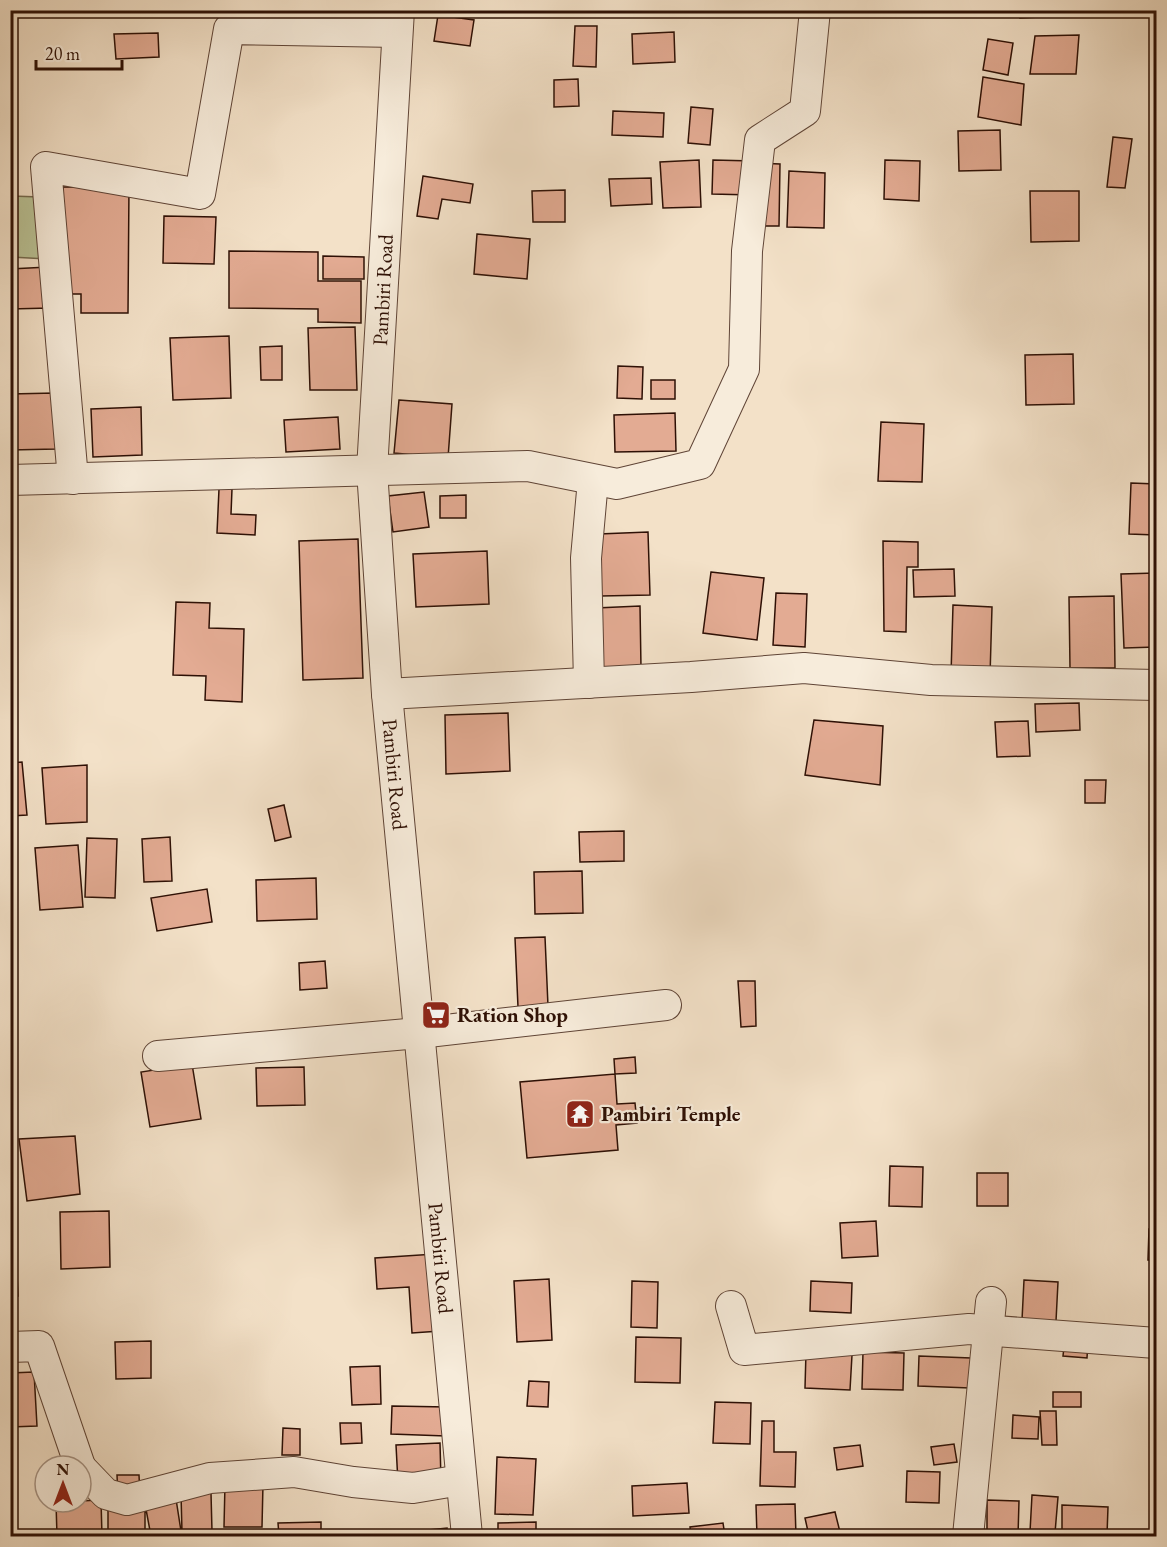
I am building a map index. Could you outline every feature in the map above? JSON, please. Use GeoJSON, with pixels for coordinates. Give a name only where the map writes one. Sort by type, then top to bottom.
{"type":"FeatureCollection","features":[{"type":"Feature","properties":{"kind":"street"},"geometry":{"type":"LineString","coordinates":[[10,480],[528,466],[617,484],[700,464],[744,369],[747,251],[760,140],[805,111],[815,10]]}},
{"type":"Feature","properties":{"kind":"street"},"geometry":{"type":"LineString","coordinates":[[73,479],[46,166],[200,194],[229,29],[398,21]]}},
{"type":"Feature","properties":{"kind":"street","name":"Pambiri Road"},"geometry":{"type":"LineString","coordinates":[[398,21],[372,470],[387,694],[466,1536]]}},
{"type":"Feature","properties":{"kind":"street"},"geometry":{"type":"LineString","coordinates":[[588,683],[586,558],[593,480]]}},
{"type":"Feature","properties":{"kind":"street"},"geometry":{"type":"LineString","coordinates":[[387,694],[804,668],[931,680],[1156,685]]}},
{"type":"Feature","properties":{"kind":"street"},"geometry":{"type":"LineString","coordinates":[[158,1056],[419,1033],[593,1011],[666,1005]]}},
{"type":"Feature","properties":{"kind":"street"},"geometry":{"type":"LineString","coordinates":[[731,1306],[744,1350],[796,1347],[894,1334],[990,1316],[1156,1342]]}},
{"type":"Feature","properties":{"kind":"street"},"geometry":{"type":"LineString","coordinates":[[968,1536],[990,1316]]}},
{"type":"Feature","properties":{"kind":"street"},"geometry":{"type":"LineString","coordinates":[[10,1347],[39,1346],[76,1454]]}},
{"type":"Feature","properties":{"kind":"street"},"geometry":{"type":"LineString","coordinates":[[93,1480],[106,1494],[127,1500],[210,1478],[294,1472],[353,1482],[414,1488],[461,1480]]}},
{"type":"Feature","properties":{"kind":"green space"},"geometry":{"type":"Polygon","coordinates":[[[11,196],[40,197],[47,259],[11,257],[11,196]]]}},
{"type":"Feature","properties":{"kind":"building"},"geometry":{"type":"Polygon","coordinates":[[[1020,10],[1040,10],[1040,17],[1020,18],[1020,10]]]}},
{"type":"Feature","properties":{"kind":"building"},"geometry":{"type":"Polygon","coordinates":[[[438,15],[474,20],[470,46],[434,41],[438,15]]]}},
{"type":"Feature","properties":{"kind":"building"},"geometry":{"type":"Polygon","coordinates":[[[575,26],[597,26],[596,67],[573,66],[575,26]]]}},
{"type":"Feature","properties":{"kind":"building"},"geometry":{"type":"Polygon","coordinates":[[[674,32],[675,62],[633,64],[632,34],[674,32]]]}},
{"type":"Feature","properties":{"kind":"building"},"geometry":{"type":"Polygon","coordinates":[[[158,33],[159,57],[116,59],[114,34],[158,33]]]}},
{"type":"Feature","properties":{"kind":"building"},"geometry":{"type":"Polygon","coordinates":[[[1079,35],[1076,74],[1030,74],[1035,36],[1079,35]]]}},
{"type":"Feature","properties":{"kind":"building"},"geometry":{"type":"Polygon","coordinates":[[[988,39],[1013,43],[1008,75],[983,70],[988,39]]]}},
{"type":"Feature","properties":{"kind":"building"},"geometry":{"type":"Polygon","coordinates":[[[983,77],[1024,84],[1021,125],[978,117],[983,77]]]}},
{"type":"Feature","properties":{"kind":"building"},"geometry":{"type":"Polygon","coordinates":[[[10,78],[15,116],[10,116],[10,78]]]}},
{"type":"Feature","properties":{"kind":"building"},"geometry":{"type":"Polygon","coordinates":[[[578,79],[579,106],[554,107],[554,80],[578,79]]]}},
{"type":"Feature","properties":{"kind":"building"},"geometry":{"type":"Polygon","coordinates":[[[691,107],[713,109],[710,145],[688,143],[691,107]]]}},
{"type":"Feature","properties":{"kind":"building"},"geometry":{"type":"Polygon","coordinates":[[[613,111],[664,113],[663,137],[612,135],[613,111]]]}},
{"type":"Feature","properties":{"kind":"building"},"geometry":{"type":"Polygon","coordinates":[[[1000,130],[1001,170],[959,171],[958,131],[1000,130]]]}},
{"type":"Feature","properties":{"kind":"building"},"geometry":{"type":"Polygon","coordinates":[[[1113,137],[1132,139],[1125,188],[1107,187],[1113,137]]]}},
{"type":"Feature","properties":{"kind":"building"},"geometry":{"type":"Polygon","coordinates":[[[10,149],[13,149],[12,193],[10,193],[10,149]]]}},
{"type":"Feature","properties":{"kind":"building"},"geometry":{"type":"Polygon","coordinates":[[[699,160],[701,207],[663,208],[660,162],[699,160]]]}},
{"type":"Feature","properties":{"kind":"building"},"geometry":{"type":"Polygon","coordinates":[[[713,160],[753,161],[752,195],[712,194],[713,160]]]}},
{"type":"Feature","properties":{"kind":"building"},"geometry":{"type":"Polygon","coordinates":[[[885,160],[920,161],[919,201],[884,199],[885,160]]]}},
{"type":"Feature","properties":{"kind":"building"},"geometry":{"type":"Polygon","coordinates":[[[759,163],[780,164],[779,226],[758,226],[759,163]]]}},
{"type":"Feature","properties":{"kind":"building"},"geometry":{"type":"Polygon","coordinates":[[[789,171],[825,173],[824,228],[787,227],[789,171]]]}},
{"type":"Feature","properties":{"kind":"building"},"geometry":{"type":"Polygon","coordinates":[[[423,176],[473,184],[470,203],[442,199],[438,219],[417,216],[423,176]]]}},
{"type":"Feature","properties":{"kind":"building"},"geometry":{"type":"Polygon","coordinates":[[[651,178],[652,204],[611,206],[609,179],[651,178]]]}},
{"type":"Feature","properties":{"kind":"building"},"geometry":{"type":"Polygon","coordinates":[[[63,187],[129,187],[128,313],[81,313],[81,294],[63,294],[63,187]]]}},
{"type":"Feature","properties":{"kind":"building"},"geometry":{"type":"Polygon","coordinates":[[[565,190],[565,222],[533,222],[532,191],[565,190]]]}},
{"type":"Feature","properties":{"kind":"building"},"geometry":{"type":"Polygon","coordinates":[[[1030,191],[1079,191],[1079,241],[1031,242],[1030,191]]]}},
{"type":"Feature","properties":{"kind":"building"},"geometry":{"type":"Polygon","coordinates":[[[164,216],[216,217],[214,264],[163,263],[164,216]]]}},
{"type":"Feature","properties":{"kind":"building"},"geometry":{"type":"Polygon","coordinates":[[[477,234],[530,239],[527,279],[474,274],[477,234]]]}},
{"type":"Feature","properties":{"kind":"building"},"geometry":{"type":"Polygon","coordinates":[[[229,251],[318,252],[318,281],[361,281],[361,323],[318,322],[318,309],[229,308],[229,251]]]}},
{"type":"Feature","properties":{"kind":"building"},"geometry":{"type":"Polygon","coordinates":[[[323,256],[364,257],[364,279],[323,279],[323,256]]]}},
{"type":"Feature","properties":{"kind":"building"},"geometry":{"type":"Polygon","coordinates":[[[48,267],[50,308],[10,309],[10,269],[48,267]]]}},
{"type":"Feature","properties":{"kind":"building"},"geometry":{"type":"Polygon","coordinates":[[[1153,315],[1156,315],[1156,339],[1153,339],[1153,315]]]}},
{"type":"Feature","properties":{"kind":"building"},"geometry":{"type":"Polygon","coordinates":[[[355,327],[357,390],[310,390],[308,328],[355,327]]]}},
{"type":"Feature","properties":{"kind":"building"},"geometry":{"type":"Polygon","coordinates":[[[229,336],[231,398],[173,400],[170,338],[229,336]]]}},
{"type":"Feature","properties":{"kind":"building"},"geometry":{"type":"Polygon","coordinates":[[[282,346],[282,380],[261,380],[260,347],[282,346]]]}},
{"type":"Feature","properties":{"kind":"building"},"geometry":{"type":"Polygon","coordinates":[[[1073,354],[1074,404],[1026,405],[1025,355],[1073,354]]]}},
{"type":"Feature","properties":{"kind":"building"},"geometry":{"type":"Polygon","coordinates":[[[618,366],[643,367],[642,399],[617,398],[618,366]]]}},
{"type":"Feature","properties":{"kind":"building"},"geometry":{"type":"Polygon","coordinates":[[[651,380],[675,380],[675,399],[651,399],[651,380]]]}},
{"type":"Feature","properties":{"kind":"building"},"geometry":{"type":"Polygon","coordinates":[[[55,393],[56,449],[10,450],[10,394],[55,393]]]}},
{"type":"Feature","properties":{"kind":"building"},"geometry":{"type":"Polygon","coordinates":[[[399,400],[452,404],[448,458],[394,453],[399,400]]]}},
{"type":"Feature","properties":{"kind":"building"},"geometry":{"type":"Polygon","coordinates":[[[141,407],[142,455],[93,457],[91,409],[141,407]]]}},
{"type":"Feature","properties":{"kind":"building"},"geometry":{"type":"Polygon","coordinates":[[[675,413],[676,451],[615,452],[614,415],[675,413]]]}},
{"type":"Feature","properties":{"kind":"building"},"geometry":{"type":"Polygon","coordinates":[[[338,417],[340,449],[286,452],[284,420],[338,417]]]}},
{"type":"Feature","properties":{"kind":"building"},"geometry":{"type":"Polygon","coordinates":[[[881,422],[924,424],[922,482],[878,481],[881,422]]]}},
{"type":"Feature","properties":{"kind":"building"},"geometry":{"type":"Polygon","coordinates":[[[1131,483],[1156,484],[1156,535],[1129,534],[1131,483]]]}},
{"type":"Feature","properties":{"kind":"building"},"geometry":{"type":"Polygon","coordinates":[[[219,489],[232,489],[231,514],[256,515],[255,535],[217,533],[219,489]]]}},
{"type":"Feature","properties":{"kind":"building"},"geometry":{"type":"Polygon","coordinates":[[[424,492],[429,527],[393,532],[388,496],[424,492]]]}},
{"type":"Feature","properties":{"kind":"building"},"geometry":{"type":"Polygon","coordinates":[[[466,495],[466,518],[440,518],[440,496],[466,495]]]}},
{"type":"Feature","properties":{"kind":"building"},"geometry":{"type":"Polygon","coordinates":[[[648,532],[650,595],[601,596],[599,534],[648,532]]]}},
{"type":"Feature","properties":{"kind":"building"},"geometry":{"type":"Polygon","coordinates":[[[358,539],[363,678],[303,680],[299,541],[358,539]]]}},
{"type":"Feature","properties":{"kind":"building"},"geometry":{"type":"Polygon","coordinates":[[[883,541],[918,542],[918,567],[907,567],[906,632],[884,631],[883,541]]]}},
{"type":"Feature","properties":{"kind":"building"},"geometry":{"type":"Polygon","coordinates":[[[487,551],[489,604],[416,607],[413,554],[487,551]]]}},
{"type":"Feature","properties":{"kind":"building"},"geometry":{"type":"Polygon","coordinates":[[[954,569],[955,596],[914,597],[913,570],[954,569]]]}},
{"type":"Feature","properties":{"kind":"building"},"geometry":{"type":"Polygon","coordinates":[[[711,572],[764,578],[757,640],[703,633],[711,572]]]}},
{"type":"Feature","properties":{"kind":"building"},"geometry":{"type":"Polygon","coordinates":[[[1156,573],[1156,647],[1124,648],[1121,574],[1156,573]]]}},
{"type":"Feature","properties":{"kind":"building"},"geometry":{"type":"Polygon","coordinates":[[[776,593],[807,594],[805,647],[773,645],[776,593]]]}},
{"type":"Feature","properties":{"kind":"building"},"geometry":{"type":"Polygon","coordinates":[[[1114,596],[1115,668],[1070,668],[1069,597],[1114,596]]]}},
{"type":"Feature","properties":{"kind":"building"},"geometry":{"type":"Polygon","coordinates":[[[176,602],[210,603],[209,628],[244,629],[242,702],[205,700],[206,676],[173,675],[176,602]]]}},
{"type":"Feature","properties":{"kind":"building"},"geometry":{"type":"Polygon","coordinates":[[[953,605],[992,607],[990,676],[951,675],[953,605]]]}},
{"type":"Feature","properties":{"kind":"building"},"geometry":{"type":"Polygon","coordinates":[[[640,606],[641,668],[597,669],[596,608],[640,606]]]}},
{"type":"Feature","properties":{"kind":"building"},"geometry":{"type":"Polygon","coordinates":[[[1079,703],[1080,730],[1036,732],[1035,704],[1079,703]]]}},
{"type":"Feature","properties":{"kind":"building"},"geometry":{"type":"Polygon","coordinates":[[[508,713],[510,771],[446,774],[445,715],[508,713]]]}},
{"type":"Feature","properties":{"kind":"building"},"geometry":{"type":"Polygon","coordinates":[[[814,720],[883,726],[880,785],[805,775],[814,720]]]}},
{"type":"Feature","properties":{"kind":"building"},"geometry":{"type":"Polygon","coordinates":[[[1028,721],[1030,756],[997,757],[995,722],[1028,721]]]}},
{"type":"Feature","properties":{"kind":"building"},"geometry":{"type":"Polygon","coordinates":[[[22,762],[27,815],[10,816],[10,763],[22,762]]]}},
{"type":"Feature","properties":{"kind":"building"},"geometry":{"type":"Polygon","coordinates":[[[87,765],[87,822],[46,824],[42,768],[87,765]]]}},
{"type":"Feature","properties":{"kind":"building"},"geometry":{"type":"Polygon","coordinates":[[[1154,774],[1156,774],[1156,863],[1155,863],[1154,774]]]}},
{"type":"Feature","properties":{"kind":"building"},"geometry":{"type":"Polygon","coordinates":[[[1085,780],[1106,780],[1105,803],[1085,803],[1085,780]]]}},
{"type":"Feature","properties":{"kind":"building"},"geometry":{"type":"Polygon","coordinates":[[[284,805],[291,837],[275,841],[268,809],[284,805]]]}},
{"type":"Feature","properties":{"kind":"building"},"geometry":{"type":"Polygon","coordinates":[[[624,831],[624,861],[580,862],[579,832],[624,831]]]}},
{"type":"Feature","properties":{"kind":"building"},"geometry":{"type":"Polygon","coordinates":[[[170,837],[172,881],[144,882],[142,839],[170,837]]]}},
{"type":"Feature","properties":{"kind":"building"},"geometry":{"type":"Polygon","coordinates":[[[87,838],[117,839],[115,898],[85,897],[87,838]]]}},
{"type":"Feature","properties":{"kind":"building"},"geometry":{"type":"Polygon","coordinates":[[[78,845],[83,907],[40,910],[35,848],[78,845]]]}},
{"type":"Feature","properties":{"kind":"building"},"geometry":{"type":"Polygon","coordinates":[[[582,871],[583,913],[535,914],[534,872],[582,871]]]}},
{"type":"Feature","properties":{"kind":"building"},"geometry":{"type":"Polygon","coordinates":[[[316,878],[317,919],[257,921],[256,880],[316,878]]]}},
{"type":"Feature","properties":{"kind":"building"},"geometry":{"type":"Polygon","coordinates":[[[207,889],[212,922],[157,931],[151,898],[207,889]]]}},
{"type":"Feature","properties":{"kind":"building"},"geometry":{"type":"Polygon","coordinates":[[[545,937],[548,1006],[518,1007],[515,938],[545,937]]]}},
{"type":"Feature","properties":{"kind":"building"},"geometry":{"type":"Polygon","coordinates":[[[325,961],[327,988],[300,990],[299,963],[325,961]]]}},
{"type":"Feature","properties":{"kind":"building"},"geometry":{"type":"Polygon","coordinates":[[[738,981],[755,981],[756,1026],[741,1027],[738,981]]]}},
{"type":"Feature","properties":{"kind":"building"},"geometry":{"type":"Polygon","coordinates":[[[635,1057],[636,1073],[615,1074],[614,1059],[635,1057]]]}},
{"type":"Feature","properties":{"kind":"building"},"geometry":{"type":"Polygon","coordinates":[[[192,1064],[201,1119],[150,1127],[141,1072],[192,1064]]]}},
{"type":"Feature","properties":{"kind":"building"},"geometry":{"type":"Polygon","coordinates":[[[304,1067],[305,1105],[257,1106],[256,1068],[304,1067]]]}},
{"type":"Feature","properties":{"kind":"building","name":"Pambiri Temple"},"geometry":{"type":"Polygon","coordinates":[[[615,1074],[617,1104],[635,1103],[637,1123],[616,1125],[618,1150],[527,1158],[520,1082],[615,1074]]]}},
{"type":"Feature","properties":{"kind":"building"},"geometry":{"type":"Polygon","coordinates":[[[75,1136],[80,1194],[27,1201],[19,1139],[75,1136]]]}},
{"type":"Feature","properties":{"kind":"building"},"geometry":{"type":"Polygon","coordinates":[[[890,1166],[923,1167],[922,1207],[889,1206],[890,1166]]]}},
{"type":"Feature","properties":{"kind":"building"},"geometry":{"type":"Polygon","coordinates":[[[977,1173],[1008,1173],[1008,1206],[977,1206],[977,1173]]]}},
{"type":"Feature","properties":{"kind":"building"},"geometry":{"type":"Polygon","coordinates":[[[109,1211],[110,1267],[61,1269],[60,1212],[109,1211]]]}},
{"type":"Feature","properties":{"kind":"building"},"geometry":{"type":"Polygon","coordinates":[[[876,1221],[878,1256],[842,1258],[840,1223],[876,1221]]]}},
{"type":"Feature","properties":{"kind":"building"},"geometry":{"type":"Polygon","coordinates":[[[1149,1229],[1156,1229],[1156,1260],[1148,1260],[1149,1229]]]}},
{"type":"Feature","properties":{"kind":"building"},"geometry":{"type":"Polygon","coordinates":[[[10,1234],[15,1234],[18,1296],[10,1296],[10,1234]]]}},
{"type":"Feature","properties":{"kind":"building"},"geometry":{"type":"Polygon","coordinates":[[[435,1254],[440,1331],[412,1333],[409,1287],[377,1289],[375,1258],[435,1254]]]}},
{"type":"Feature","properties":{"kind":"building"},"geometry":{"type":"Polygon","coordinates":[[[549,1279],[552,1340],[517,1342],[514,1281],[549,1279]]]}},
{"type":"Feature","properties":{"kind":"building"},"geometry":{"type":"Polygon","coordinates":[[[1024,1280],[1058,1282],[1056,1321],[1022,1320],[1024,1280]]]}},
{"type":"Feature","properties":{"kind":"building"},"geometry":{"type":"Polygon","coordinates":[[[632,1281],[658,1282],[657,1328],[631,1327],[632,1281]]]}},
{"type":"Feature","properties":{"kind":"building"},"geometry":{"type":"Polygon","coordinates":[[[811,1281],[852,1283],[851,1313],[810,1311],[811,1281]]]}},
{"type":"Feature","properties":{"kind":"building"},"geometry":{"type":"Polygon","coordinates":[[[636,1337],[681,1338],[680,1383],[635,1382],[636,1337]]]}},
{"type":"Feature","properties":{"kind":"building"},"geometry":{"type":"Polygon","coordinates":[[[1065,1338],[1088,1341],[1087,1358],[1063,1356],[1065,1338]]]}},
{"type":"Feature","properties":{"kind":"building"},"geometry":{"type":"Polygon","coordinates":[[[151,1341],[151,1378],[116,1379],[115,1342],[151,1341]]]}},
{"type":"Feature","properties":{"kind":"building"},"geometry":{"type":"Polygon","coordinates":[[[806,1352],[852,1355],[850,1390],[805,1388],[806,1352]]]}},
{"type":"Feature","properties":{"kind":"building"},"geometry":{"type":"Polygon","coordinates":[[[863,1352],[904,1353],[903,1390],[862,1389],[863,1352]]]}},
{"type":"Feature","properties":{"kind":"building"},"geometry":{"type":"Polygon","coordinates":[[[919,1356],[971,1358],[970,1388],[918,1386],[919,1356]]]}},
{"type":"Feature","properties":{"kind":"building"},"geometry":{"type":"Polygon","coordinates":[[[380,1366],[381,1404],[352,1405],[350,1367],[380,1366]]]}},
{"type":"Feature","properties":{"kind":"building"},"geometry":{"type":"Polygon","coordinates":[[[34,1372],[37,1426],[10,1427],[10,1373],[34,1372]]]}},
{"type":"Feature","properties":{"kind":"building"},"geometry":{"type":"Polygon","coordinates":[[[529,1381],[549,1382],[548,1407],[527,1406],[529,1381]]]}},
{"type":"Feature","properties":{"kind":"building"},"geometry":{"type":"Polygon","coordinates":[[[1053,1392],[1081,1392],[1081,1407],[1053,1407],[1053,1392]]]}},
{"type":"Feature","properties":{"kind":"building"},"geometry":{"type":"Polygon","coordinates":[[[715,1402],[751,1403],[750,1444],[713,1443],[715,1402]]]}},
{"type":"Feature","properties":{"kind":"building"},"geometry":{"type":"Polygon","coordinates":[[[392,1406],[447,1407],[446,1436],[391,1434],[392,1406]]]}},
{"type":"Feature","properties":{"kind":"building"},"geometry":{"type":"Polygon","coordinates":[[[1040,1411],[1056,1411],[1057,1445],[1042,1445],[1040,1411]]]}},
{"type":"Feature","properties":{"kind":"building"},"geometry":{"type":"Polygon","coordinates":[[[1013,1415],[1039,1417],[1038,1439],[1012,1438],[1013,1415]]]}},
{"type":"Feature","properties":{"kind":"building"},"geometry":{"type":"Polygon","coordinates":[[[762,1421],[774,1421],[774,1452],[796,1452],[795,1487],[760,1486],[762,1421]]]}},
{"type":"Feature","properties":{"kind":"building"},"geometry":{"type":"Polygon","coordinates":[[[340,1423],[361,1423],[362,1443],[341,1444],[340,1423]]]}},
{"type":"Feature","properties":{"kind":"building"},"geometry":{"type":"Polygon","coordinates":[[[283,1428],[300,1429],[300,1455],[282,1455],[283,1428]]]}},
{"type":"Feature","properties":{"kind":"building"},"geometry":{"type":"Polygon","coordinates":[[[440,1443],[441,1481],[398,1483],[396,1445],[440,1443]]]}},
{"type":"Feature","properties":{"kind":"building"},"geometry":{"type":"Polygon","coordinates":[[[954,1444],[957,1462],[934,1465],[931,1447],[954,1444]]]}},
{"type":"Feature","properties":{"kind":"building"},"geometry":{"type":"Polygon","coordinates":[[[860,1445],[863,1466],[837,1470],[834,1448],[860,1445]]]}},
{"type":"Feature","properties":{"kind":"building"},"geometry":{"type":"Polygon","coordinates":[[[497,1457],[536,1459],[533,1515],[495,1514],[497,1457]]]}},
{"type":"Feature","properties":{"kind":"building"},"geometry":{"type":"Polygon","coordinates":[[[907,1471],[940,1472],[939,1503],[906,1502],[907,1471]]]}},
{"type":"Feature","properties":{"kind":"building"},"geometry":{"type":"Polygon","coordinates":[[[117,1475],[139,1475],[140,1496],[118,1496],[117,1475]]]}},
{"type":"Feature","properties":{"kind":"building"},"geometry":{"type":"Polygon","coordinates":[[[687,1483],[689,1513],[633,1516],[632,1486],[687,1483]]]}},
{"type":"Feature","properties":{"kind":"building"},"geometry":{"type":"Polygon","coordinates":[[[225,1484],[263,1484],[262,1527],[224,1527],[225,1484]]]}},
{"type":"Feature","properties":{"kind":"building"},"geometry":{"type":"Polygon","coordinates":[[[211,1493],[212,1531],[182,1532],[181,1494],[211,1493]]]}},
{"type":"Feature","properties":{"kind":"building"},"geometry":{"type":"Polygon","coordinates":[[[1032,1495],[1058,1497],[1055,1533],[1030,1532],[1032,1495]]]}},
{"type":"Feature","properties":{"kind":"building"},"geometry":{"type":"Polygon","coordinates":[[[176,1499],[181,1531],[151,1536],[145,1504],[176,1499]]]}},
{"type":"Feature","properties":{"kind":"building"},"geometry":{"type":"Polygon","coordinates":[[[93,1500],[101,1500],[102,1536],[57,1536],[56,1514],[93,1514],[93,1500]]]}},
{"type":"Feature","properties":{"kind":"building"},"geometry":{"type":"Polygon","coordinates":[[[987,1500],[1019,1501],[1018,1536],[987,1536],[987,1500]]]}},
{"type":"Feature","properties":{"kind":"building"},"geometry":{"type":"Polygon","coordinates":[[[795,1504],[796,1536],[757,1536],[756,1505],[795,1504]]]}},
{"type":"Feature","properties":{"kind":"building"},"geometry":{"type":"Polygon","coordinates":[[[1062,1505],[1108,1507],[1107,1535],[1062,1532],[1062,1505]]]}},
{"type":"Feature","properties":{"kind":"building"},"geometry":{"type":"Polygon","coordinates":[[[108,1506],[145,1507],[145,1536],[108,1536],[108,1506]]]}},
{"type":"Feature","properties":{"kind":"building"},"geometry":{"type":"Polygon","coordinates":[[[835,1512],[841,1536],[809,1536],[805,1518],[835,1512]]]}},
{"type":"Feature","properties":{"kind":"building"},"geometry":{"type":"Polygon","coordinates":[[[321,1522],[321,1536],[279,1536],[278,1523],[321,1522]]]}},
{"type":"Feature","properties":{"kind":"building"},"geometry":{"type":"Polygon","coordinates":[[[536,1522],[536,1536],[498,1536],[498,1523],[536,1522]]]}},
{"type":"Feature","properties":{"kind":"building"},"geometry":{"type":"Polygon","coordinates":[[[723,1523],[725,1536],[691,1536],[690,1527],[723,1523]]]}},
{"type":"Feature","properties":{"kind":"building"},"geometry":{"type":"Polygon","coordinates":[[[447,1528],[447,1536],[429,1536],[429,1530],[447,1528]]]}},
{"type":"Feature","properties":{"kind":"place","name":"Ration Shop"},"geometry":{"type":"Point","coordinates":[436,1015]}},
{"type":"Feature","properties":{"kind":"place","name":"Pambiri Temple"},"geometry":{"type":"Point","coordinates":[580,1114]}}]}
